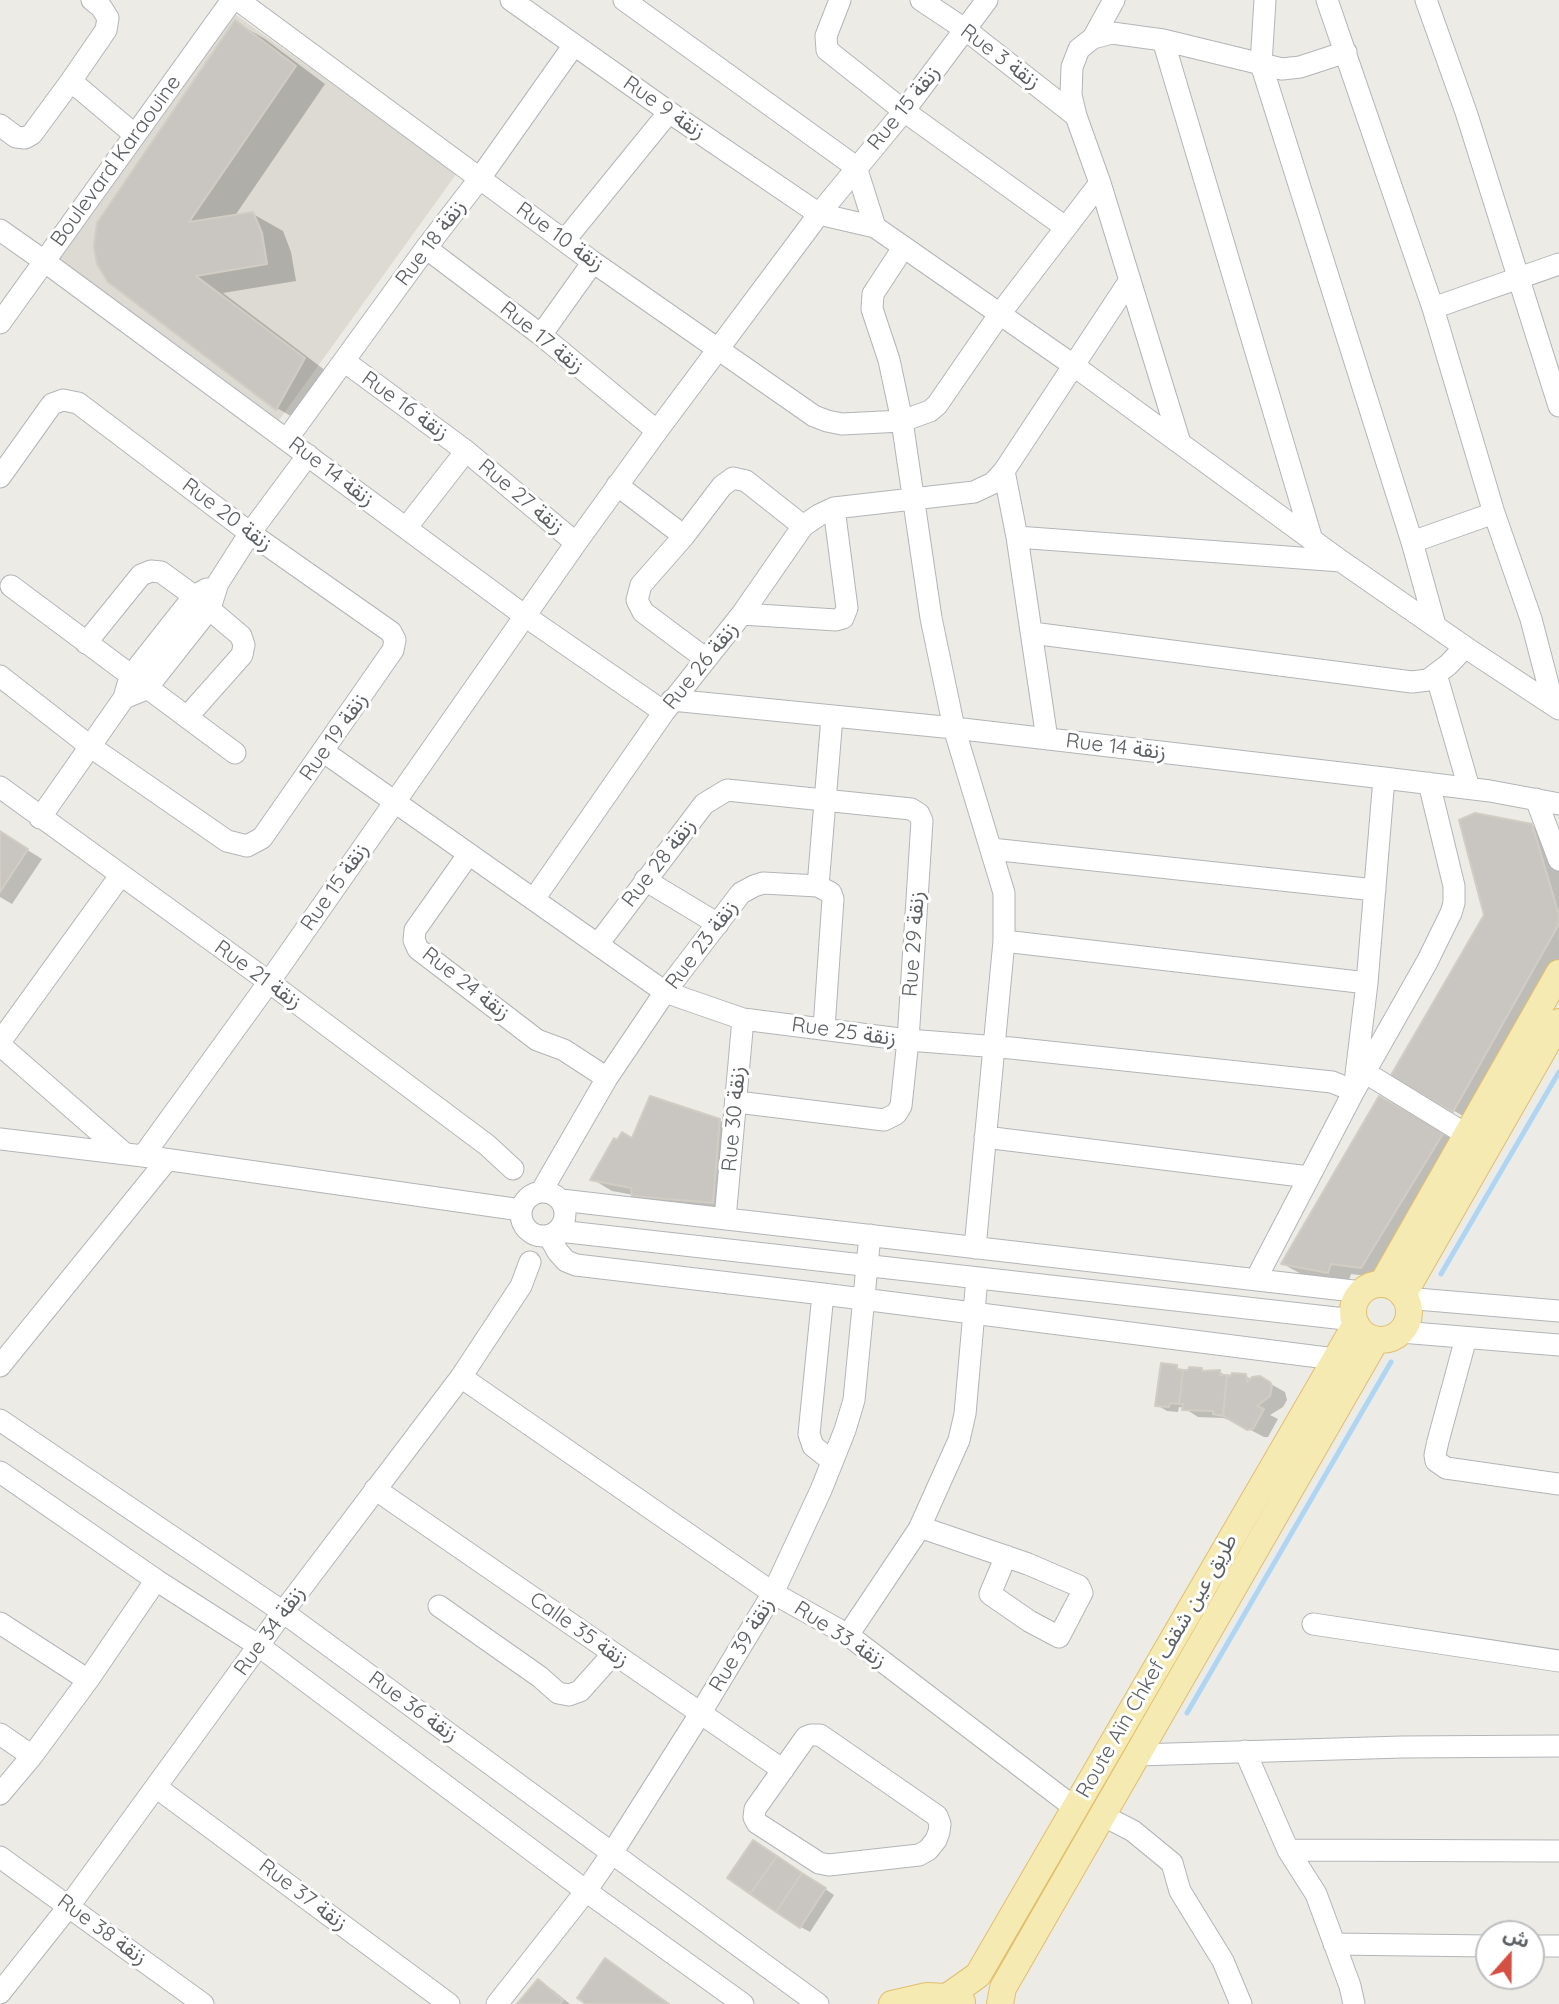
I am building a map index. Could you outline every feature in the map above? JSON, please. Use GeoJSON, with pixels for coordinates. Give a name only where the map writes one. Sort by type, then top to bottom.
{"type":"FeatureCollection","features":[{"type":"Feature","properties":{"kind":"main road"},"geometry":{"type":"LineString","coordinates":[[1388,1292],[1467,1135],[1559,973]]}},
{"type":"Feature","properties":{"kind":"main road"},"geometry":{"type":"LineString","coordinates":[[1388,1292],[1408,1315],[1401,1332],[1394,1337],[1362,1328],[1353,1304],[1388,1292],[1559,1022]]}},
{"type":"Feature","properties":{"kind":"main road","name":"Route Aïn Chkef طريق عين شقف"},"geometry":{"type":"LineString","coordinates":[[957,2001],[978,1975],[1335,1359],[1362,1328]]}},
{"type":"Feature","properties":{"kind":"main road","name":"Route Aïn Chkef طريق عين شقف"},"geometry":{"type":"LineString","coordinates":[[1000,2004],[1003,1988],[1137,1755],[1362,1328]]}},
{"type":"Feature","properties":{"kind":"main road"},"geometry":{"type":"LineString","coordinates":[[892,2004],[915,1997],[957,2001]]}},
{"type":"Feature","properties":{"kind":"street"},"geometry":{"type":"LineString","coordinates":[[0,125],[16,137],[25,138],[32,134],[106,30],[108,18],[101,6],[92,0]]}},
{"type":"Feature","properties":{"kind":"street","name":"Boulevard Karaouine"},"geometry":{"type":"LineString","coordinates":[[0,323],[232,0]]}},
{"type":"Feature","properties":{"kind":"street","name":"Rue 10 زنقة"},"geometry":{"type":"LineString","coordinates":[[238,0],[593,262],[814,416],[842,424],[902,421],[930,411],[937,405],[999,315],[1100,183]]}},
{"type":"Feature","properties":{"kind":"street","name":"Rue 9 زنقة"},"geometry":{"type":"LineString","coordinates":[[511,0],[819,214]]}},
{"type":"Feature","properties":{"kind":"street"},"geometry":{"type":"LineString","coordinates":[[624,0],[856,167],[875,228]]}},
{"type":"Feature","properties":{"kind":"street"},"geometry":{"type":"LineString","coordinates":[[840,0],[826,36],[827,50],[904,111],[1065,227]]}},
{"type":"Feature","properties":{"kind":"street","name":"Rue 3 زنقة"},"geometry":{"type":"LineString","coordinates":[[922,0],[966,30],[1076,116]]}},
{"type":"Feature","properties":{"kind":"street","name":"Rue 15 زنقة"},"geometry":{"type":"LineString","coordinates":[[819,214],[904,111],[987,0]]}},
{"type":"Feature","properties":{"kind":"street"},"geometry":{"type":"LineString","coordinates":[[1114,0],[1093,38],[1079,49],[1072,67],[1071,95],[1180,443]]}},
{"type":"Feature","properties":{"kind":"street"},"geometry":{"type":"LineString","coordinates":[[1265,0],[1261,64],[1412,542],[1435,625]]}},
{"type":"Feature","properties":{"kind":"street"},"geometry":{"type":"LineString","coordinates":[[1327,0],[1433,309],[1494,513],[1531,619],[1556,706]]}},
{"type":"Feature","properties":{"kind":"street"},"geometry":{"type":"LineString","coordinates":[[1426,0],[1466,112],[1519,277],[1554,370],[1559,406]]}},
{"type":"Feature","properties":{"kind":"street"},"geometry":{"type":"LineString","coordinates":[[1093,38],[1112,33],[1164,40],[1283,69],[1300,67],[1346,52]]}},
{"type":"Feature","properties":{"kind":"street"},"geometry":{"type":"LineString","coordinates":[[1164,40],[1312,540]]}},
{"type":"Feature","properties":{"kind":"street","name":"Rue 18 زنقة"},"geometry":{"type":"LineString","coordinates":[[287,439],[480,178],[574,45]]}},
{"type":"Feature","properties":{"kind":"street"},"geometry":{"type":"LineString","coordinates":[[71,81],[135,135]]}},
{"type":"Feature","properties":{"kind":"street"},"geometry":{"type":"LineString","coordinates":[[565,240],[669,112]]}},
{"type":"Feature","properties":{"kind":"street"},"geometry":{"type":"LineString","coordinates":[[525,616],[617,485],[819,214],[875,228],[1073,365],[1341,561],[1556,706]]}},
{"type":"Feature","properties":{"kind":"street","name":"Rue 14 زنقة"},"geometry":{"type":"LineString","coordinates":[[0,230],[525,616],[668,706],[954,728],[1469,788],[1559,804]]}},
{"type":"Feature","properties":{"kind":"street","name":"Rue 17 زنقة"},"geometry":{"type":"LineString","coordinates":[[426,248],[541,335],[657,431]]}},
{"type":"Feature","properties":{"kind":"street"},"geometry":{"type":"LineString","coordinates":[[903,248],[873,294],[872,309],[889,360],[902,421],[931,618],[954,728],[1004,893],[1004,941],[975,1248]]}},
{"type":"Feature","properties":{"kind":"street"},"geometry":{"type":"LineString","coordinates":[[541,335],[593,262]]}},
{"type":"Feature","properties":{"kind":"street"},"geometry":{"type":"LineString","coordinates":[[1433,309],[1559,264]]}},
{"type":"Feature","properties":{"kind":"street"},"geometry":{"type":"LineString","coordinates":[[1047,739],[1017,537],[1004,471],[1130,280]]}},
{"type":"Feature","properties":{"kind":"street","name":"Rue 16 زنقة"},"geometry":{"type":"LineString","coordinates":[[344,361],[466,451]]}},
{"type":"Feature","properties":{"kind":"street","name":"Rue 20 زنقة"},"geometry":{"type":"LineString","coordinates":[[0,477],[52,404],[63,400],[78,403],[250,533],[391,632]]}},
{"type":"Feature","properties":{"kind":"street"},"geometry":{"type":"LineString","coordinates":[[407,528],[466,451]]}},
{"type":"Feature","properties":{"kind":"street","name":"Rue 27 زنقة"},"geometry":{"type":"LineString","coordinates":[[466,451],[576,543]]}},
{"type":"Feature","properties":{"kind":"street"},"geometry":{"type":"LineString","coordinates":[[40,818],[124,698],[219,583],[250,533],[308,455]]}},
{"type":"Feature","properties":{"kind":"street","name":"Rue 26 زنقة"},"geometry":{"type":"LineString","coordinates":[[534,900],[668,706],[742,614],[803,526],[819,514],[834,509],[974,492],[993,483],[1004,471]]}},
{"type":"Feature","properties":{"kind":"street"},"geometry":{"type":"LineString","coordinates":[[706,659],[643,612],[636,600],[641,585],[684,536],[722,486],[733,478],[746,481],[803,526]]}},
{"type":"Feature","properties":{"kind":"street"},"geometry":{"type":"LineString","coordinates":[[617,485],[684,536]]}},
{"type":"Feature","properties":{"kind":"street"},"geometry":{"type":"LineString","coordinates":[[742,614],[836,620],[843,618],[847,608],[834,509]]}},
{"type":"Feature","properties":{"kind":"street"},"geometry":{"type":"LineString","coordinates":[[1412,542],[1494,513]]}},
{"type":"Feature","properties":{"kind":"street"},"geometry":{"type":"LineString","coordinates":[[1017,537],[1341,561]]}},
{"type":"Feature","properties":{"kind":"street"},"geometry":{"type":"LineString","coordinates":[[86,643],[141,575],[151,571],[161,572],[202,602],[241,636],[244,645],[242,655],[187,717]]}},
{"type":"Feature","properties":{"kind":"street"},"geometry":{"type":"LineString","coordinates":[[11,586],[235,753]]}},
{"type":"Feature","properties":{"kind":"street","name":"Rue 15 زنقة"},"geometry":{"type":"LineString","coordinates":[[134,1155],[269,982],[525,616]]}},
{"type":"Feature","properties":{"kind":"street","name":"Rue 19 زنقة"},"geometry":{"type":"LineString","coordinates":[[91,747],[228,842],[247,846],[262,838],[393,650],[395,640],[391,632]]}},
{"type":"Feature","properties":{"kind":"street"},"geometry":{"type":"LineString","coordinates":[[1032,633],[1412,682],[1428,680],[1465,647]]}},
{"type":"Feature","properties":{"kind":"street"},"geometry":{"type":"LineString","coordinates":[[1436,674],[1469,788]]}},
{"type":"Feature","properties":{"kind":"street"},"geometry":{"type":"LineString","coordinates":[[0,676],[91,747]]}},
{"type":"Feature","properties":{"kind":"street"},"geometry":{"type":"LineString","coordinates":[[824,1028],[833,899],[831,893],[818,886],[832,717]]}},
{"type":"Feature","properties":{"kind":"street"},"geometry":{"type":"LineString","coordinates":[[324,752],[394,803]]}},
{"type":"Feature","properties":{"kind":"street"},"geometry":{"type":"LineString","coordinates":[[1360,1082],[1384,778]]}},
{"type":"Feature","properties":{"kind":"street"},"geometry":{"type":"LineString","coordinates":[[1256,1279],[1308,1177],[1440,938],[1454,903],[1451,868],[1429,783]]}},
{"type":"Feature","properties":{"kind":"street","name":"Rue 21 زنقة"},"geometry":{"type":"LineString","coordinates":[[0,787],[269,982],[487,1145],[513,1169],[558,1252],[566,1261],[576,1265],[1335,1359]]}},
{"type":"Feature","properties":{"kind":"street","name":"Rue 28 زنقة"},"geometry":{"type":"LineString","coordinates":[[597,944],[705,804],[727,790],[826,802]]}},
{"type":"Feature","properties":{"kind":"street"},"geometry":{"type":"LineString","coordinates":[[1536,799],[1559,860]]}},
{"type":"Feature","properties":{"kind":"street","name":"Rue 29 زنقة"},"geometry":{"type":"LineString","coordinates":[[737,1102],[884,1120],[896,1114],[901,1106],[908,1040],[922,821],[919,814],[911,809],[826,802]]}},
{"type":"Feature","properties":{"kind":"street","name":"Rue 25 زنقة"},"geometry":{"type":"LineString","coordinates":[[394,803],[665,992],[743,1019],[908,1040],[1332,1082],[1360,1082],[1467,1135]]}},
{"type":"Feature","properties":{"kind":"street"},"geometry":{"type":"LineString","coordinates":[[991,849],[1375,890]]}},
{"type":"Feature","properties":{"kind":"street","name":"Rue 24 زنقة"},"geometry":{"type":"LineString","coordinates":[[468,855],[415,930],[414,940],[418,949],[537,1040],[564,1049],[607,1079]]}},
{"type":"Feature","properties":{"kind":"street"},"geometry":{"type":"LineString","coordinates":[[120,876],[0,1043],[134,1155]]}},
{"type":"Feature","properties":{"kind":"street"},"geometry":{"type":"LineString","coordinates":[[645,880],[718,924]]}},
{"type":"Feature","properties":{"kind":"street","name":"Rue 23 زنقة"},"geometry":{"type":"LineString","coordinates":[[538,1216],[607,1079],[665,992],[741,893],[763,883],[818,886]]}},
{"type":"Feature","properties":{"kind":"street"},"geometry":{"type":"LineString","coordinates":[[1004,941],[1367,983]]}},
{"type":"Feature","properties":{"kind":"street","name":"Rue 30 زنقة"},"geometry":{"type":"LineString","coordinates":[[725,1219],[743,1019]]}},
{"type":"Feature","properties":{"kind":"street"},"geometry":{"type":"LineString","coordinates":[[985,1138],[1308,1177]]}},
{"type":"Feature","properties":{"kind":"street"},"geometry":{"type":"LineString","coordinates":[[0,1139],[134,1155],[867,1266],[1362,1328]]}},
{"type":"Feature","properties":{"kind":"street"},"geometry":{"type":"LineString","coordinates":[[0,1366],[167,1160]]}},
{"type":"Feature","properties":{"kind":"street"},"geometry":{"type":"LineString","coordinates":[[538,1216],[549,1192],[561,1200],[1559,1311]]}},
{"type":"Feature","properties":{"kind":"street"},"geometry":{"type":"LineString","coordinates":[[538,1216],[566,1214],[561,1200]]}},
{"type":"Feature","properties":{"kind":"street","name":"Rue 34 زنقة"},"geometry":{"type":"LineString","coordinates":[[0,1993],[69,1906],[283,1612],[461,1377],[522,1286],[530,1262],[538,1216]]}},
{"type":"Feature","properties":{"kind":"street","name":"Rue 39 زنقة"},"geometry":{"type":"LineString","coordinates":[[497,2004],[586,1891],[612,1853],[773,1593],[807,1522],[845,1430],[854,1400],[870,1235]]}},
{"type":"Feature","properties":{"kind":"street"},"geometry":{"type":"LineString","coordinates":[[848,1635],[920,1527],[959,1440],[965,1414],[977,1278]]}},
{"type":"Feature","properties":{"kind":"street"},"geometry":{"type":"LineString","coordinates":[[823,1294],[809,1434],[813,1446],[832,1461]]}},
{"type":"Feature","properties":{"kind":"street"},"geometry":{"type":"LineString","coordinates":[[1401,1332],[1559,1345]]}},
{"type":"Feature","properties":{"kind":"street"},"geometry":{"type":"LineString","coordinates":[[1466,1338],[1438,1441],[1436,1461],[1443,1466],[1460,1470],[1559,1485]]}},
{"type":"Feature","properties":{"kind":"street","name":"Rue 33 زنقة"},"geometry":{"type":"LineString","coordinates":[[461,1377],[773,1593],[848,1635],[1075,1808]]}},
{"type":"Feature","properties":{"kind":"street","name":"Rue 36 زنقة"},"geometry":{"type":"LineString","coordinates":[[0,1420],[283,1612],[818,2004]]}},
{"type":"Feature","properties":{"kind":"street","name":"Rue 36 زنقة"},"geometry":{"type":"LineString","coordinates":[[0,1472],[156,1580],[259,1646],[586,1891],[743,2004]]}},
{"type":"Feature","properties":{"kind":"street","name":"Calle 35 زنقة"},"geometry":{"type":"LineString","coordinates":[[375,1489],[783,1770]]}},
{"type":"Feature","properties":{"kind":"street"},"geometry":{"type":"LineString","coordinates":[[920,1527],[1006,1556]]}},
{"type":"Feature","properties":{"kind":"street"},"geometry":{"type":"LineString","coordinates":[[0,1794],[32,1756],[88,1680],[156,1580]]}},
{"type":"Feature","properties":{"kind":"street"},"geometry":{"type":"LineString","coordinates":[[439,1606],[540,1677],[558,1693],[569,1695],[580,1691],[614,1654]]}},
{"type":"Feature","properties":{"kind":"street"},"geometry":{"type":"LineString","coordinates":[[0,1623],[88,1680]]}},
{"type":"Feature","properties":{"kind":"street"},"geometry":{"type":"LineString","coordinates":[[1313,1624],[1559,1661]]}},
{"type":"Feature","properties":{"kind":"street"},"geometry":{"type":"LineString","coordinates":[[0,1734],[32,1756]]}},
{"type":"Feature","properties":{"kind":"street"},"geometry":{"type":"LineString","coordinates":[[820,1735],[937,1816],[940,1824],[936,1840],[919,1855],[829,1866],[819,1863],[757,1823],[754,1816],[755,1809],[783,1770],[806,1737],[820,1735]]}},
{"type":"Feature","properties":{"kind":"street"},"geometry":{"type":"LineString","coordinates":[[1137,1755],[1559,1746]]}},
{"type":"Feature","properties":{"kind":"street"},"geometry":{"type":"LineString","coordinates":[[1245,1751],[1289,1850],[1316,1894],[1354,2004]]}},
{"type":"Feature","properties":{"kind":"street","name":"Rue 37 زنقة"},"geometry":{"type":"LineString","coordinates":[[156,1787],[449,2004]]}},
{"type":"Feature","properties":{"kind":"street"},"geometry":{"type":"LineString","coordinates":[[1102,1815],[1133,1831],[1172,1863],[1180,1891],[1223,1961],[1241,2004]]}},
{"type":"Feature","properties":{"kind":"street"},"geometry":{"type":"LineString","coordinates":[[1289,1850],[1559,1851]]}},
{"type":"Feature","properties":{"kind":"street","name":"Rue 38 زنقة"},"geometry":{"type":"LineString","coordinates":[[0,1857],[203,2004]]}},
{"type":"Feature","properties":{"kind":"street"},"geometry":{"type":"LineString","coordinates":[[1334,1944],[1475,1946]]}},
{"type":"Feature","properties":{"kind":"shaded area"},"geometry":{"type":"Polygon","coordinates":[[[232,12],[457,173],[277,423],[52,262],[232,12]]]}},
{"type":"Feature","properties":{"kind":"building"},"geometry":{"type":"Polygon","coordinates":[[[235,20],[296,66],[189,222],[253,212],[262,233],[267,264],[196,276],[305,358],[276,410],[108,282],[97,264],[94,246],[97,223],[235,20]]]}},
{"type":"Feature","properties":{"kind":"building"},"geometry":{"type":"Polygon","coordinates":[[[1475,813],[1532,824],[1559,915],[1559,924],[1453,1112],[1390,1077],[1484,915],[1459,820],[1475,813]]]}},
{"type":"Feature","properties":{"kind":"building"},"geometry":{"type":"Polygon","coordinates":[[[0,831],[28,849],[0,892],[0,831]]]}},
{"type":"Feature","properties":{"kind":"building"},"geometry":{"type":"Polygon","coordinates":[[[650,1096],[720,1119],[713,1203],[632,1196],[631,1188],[590,1180],[614,1138],[617,1140],[622,1132],[632,1138],[650,1096]]]}},
{"type":"Feature","properties":{"kind":"building"},"geometry":{"type":"Polygon","coordinates":[[[1379,1096],[1444,1132],[1361,1268],[1331,1264],[1328,1273],[1281,1264],[1379,1096]]]}},
{"type":"Feature","properties":{"kind":"building"},"geometry":{"type":"Polygon","coordinates":[[[1161,1363],[1177,1365],[1177,1369],[1183,1370],[1179,1404],[1170,1403],[1169,1407],[1155,1406],[1161,1363]]]}},
{"type":"Feature","properties":{"kind":"building"},"geometry":{"type":"Polygon","coordinates":[[[1189,1367],[1202,1368],[1202,1371],[1220,1370],[1220,1375],[1227,1375],[1223,1416],[1213,1414],[1213,1411],[1182,1410],[1183,1404],[1179,1404],[1183,1370],[1188,1370],[1189,1367]]]}},
{"type":"Feature","properties":{"kind":"building"},"geometry":{"type":"Polygon","coordinates":[[[1232,1373],[1246,1374],[1247,1382],[1252,1377],[1260,1376],[1272,1386],[1270,1396],[1257,1406],[1264,1409],[1253,1429],[1247,1430],[1223,1416],[1227,1375],[1231,1376],[1232,1373]]]}},
{"type":"Feature","properties":{"kind":"building"},"geometry":{"type":"Polygon","coordinates":[[[753,1840],[777,1856],[750,1894],[727,1878],[753,1840]]]}},
{"type":"Feature","properties":{"kind":"building"},"geometry":{"type":"Polygon","coordinates":[[[777,1856],[802,1873],[776,1912],[750,1894],[777,1856]]]}},
{"type":"Feature","properties":{"kind":"building"},"geometry":{"type":"Polygon","coordinates":[[[802,1873],[826,1888],[800,1928],[776,1912],[802,1873]]]}},
{"type":"Feature","properties":{"kind":"building"},"geometry":{"type":"Polygon","coordinates":[[[605,1958],[669,2004],[586,2004],[577,1998],[605,1958]]]}},
{"type":"Feature","properties":{"kind":"building"},"geometry":{"type":"Polygon","coordinates":[[[538,1979],[563,2000],[560,2004],[517,2004],[538,1979]]]}},
{"type":"Feature","properties":{"kind":"waterway"},"geometry":{"type":"LineString","coordinates":[[1441,1274],[1559,1072]]}},
{"type":"Feature","properties":{"kind":"waterway"},"geometry":{"type":"LineString","coordinates":[[1187,1713],[1391,1362]]}}]}
